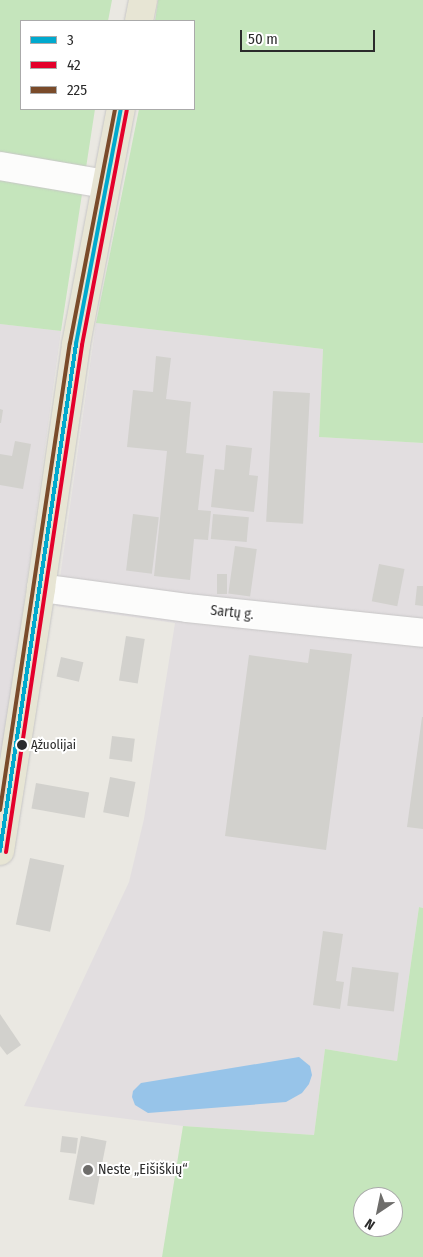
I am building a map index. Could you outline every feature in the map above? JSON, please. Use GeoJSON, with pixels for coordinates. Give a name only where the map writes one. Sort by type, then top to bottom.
{"type":"FeatureCollection","features":[{"type":"Feature","properties":{"kind":"main road"},"geometry":{"type":"LineString","coordinates":[[139,20],[143,0]]}},
{"type":"Feature","properties":{"kind":"main road"},"geometry":{"type":"LineString","coordinates":[[0,851],[41,588],[76,344],[105,184],[121,110]]}},
{"type":"Feature","properties":{"kind":"street"},"geometry":{"type":"LineString","coordinates":[[0,166],[105,184]]}},
{"type":"Feature","properties":{"kind":"street","name":"Sartų g."},"geometry":{"type":"LineString","coordinates":[[41,588],[187,608],[423,633]]}},
{"type":"Feature","properties":{"kind":"shaded area"},"geometry":{"type":"Polygon","coordinates":[[[96,323],[323,349],[319,437],[423,443],[423,908],[419,907],[397,1061],[325,1049],[314,1135],[183,1126],[24,1106],[129,882],[144,819],[175,623],[56,606],[96,323]]]}},
{"type":"Feature","properties":{"kind":"shaded area"},"geometry":{"type":"Polygon","coordinates":[[[0,324],[61,331],[0,776],[0,324]]]}},
{"type":"Feature","properties":{"kind":"green space"},"geometry":{"type":"Polygon","coordinates":[[[0,0],[112,0],[108,20],[20,20],[20,110],[95,110],[61,331],[0,324],[0,0]]]}},
{"type":"Feature","properties":{"kind":"green space"},"geometry":{"type":"Polygon","coordinates":[[[158,0],[423,0],[423,443],[319,437],[323,349],[96,323],[139,110],[195,110],[195,20],[155,20],[158,0]]]}},
{"type":"Feature","properties":{"kind":"green space"},"geometry":{"type":"Polygon","coordinates":[[[419,907],[423,908],[423,1257],[162,1257],[183,1126],[314,1135],[325,1049],[397,1061],[419,907]]]}},
{"type":"Feature","properties":{"kind":"water"},"geometry":{"type":"Polygon","coordinates":[[[299,1057],[310,1066],[312,1075],[309,1084],[302,1093],[286,1102],[148,1113],[135,1105],[132,1097],[133,1091],[141,1083],[299,1057]]]}},
{"type":"Feature","properties":{"kind":"building"},"geometry":{"type":"Polygon","coordinates":[[[156,356],[171,358],[166,399],[191,402],[186,453],[204,455],[198,510],[211,511],[208,540],[194,539],[190,580],[154,576],[167,451],[127,447],[133,390],[153,392],[156,356]]]}},
{"type":"Feature","properties":{"kind":"building"},"geometry":{"type":"Polygon","coordinates":[[[273,391],[310,393],[303,524],[266,522],[273,391]]]}},
{"type":"Feature","properties":{"kind":"building"},"geometry":{"type":"Polygon","coordinates":[[[0,409],[3,410],[1,423],[0,423],[0,409]]]}},
{"type":"Feature","properties":{"kind":"building"},"geometry":{"type":"Polygon","coordinates":[[[15,441],[31,444],[23,489],[0,485],[0,454],[12,456],[15,441]]]}},
{"type":"Feature","properties":{"kind":"building"},"geometry":{"type":"Polygon","coordinates":[[[226,445],[252,448],[249,475],[258,476],[254,512],[211,507],[215,469],[224,470],[226,445]]]}},
{"type":"Feature","properties":{"kind":"building"},"geometry":{"type":"Polygon","coordinates":[[[133,514],[159,517],[152,574],[126,571],[133,514]]]}},
{"type":"Feature","properties":{"kind":"building"},"geometry":{"type":"Polygon","coordinates":[[[213,514],[249,517],[247,542],[211,539],[213,514]]]}},
{"type":"Feature","properties":{"kind":"building"},"geometry":{"type":"Polygon","coordinates":[[[235,546],[257,549],[250,597],[228,594],[235,546]]]}},
{"type":"Feature","properties":{"kind":"building"},"geometry":{"type":"Polygon","coordinates":[[[379,564],[405,569],[397,606],[372,601],[379,564]]]}},
{"type":"Feature","properties":{"kind":"building"},"geometry":{"type":"Polygon","coordinates":[[[217,574],[227,574],[227,594],[217,594],[217,574]]]}},
{"type":"Feature","properties":{"kind":"building"},"geometry":{"type":"Polygon","coordinates":[[[417,586],[423,586],[423,606],[415,605],[417,586]]]}},
{"type":"Feature","properties":{"kind":"building"},"geometry":{"type":"Polygon","coordinates":[[[126,636],[145,639],[138,683],[119,680],[126,636]]]}},
{"type":"Feature","properties":{"kind":"building"},"geometry":{"type":"Polygon","coordinates":[[[310,649],[352,654],[326,850],[225,836],[249,655],[308,663],[310,649]]]}},
{"type":"Feature","properties":{"kind":"building"},"geometry":{"type":"Polygon","coordinates":[[[61,657],[83,662],[79,682],[57,676],[61,657]]]}},
{"type":"Feature","properties":{"kind":"building"},"geometry":{"type":"Polygon","coordinates":[[[423,717],[423,829],[407,827],[423,717]]]}},
{"type":"Feature","properties":{"kind":"building"},"geometry":{"type":"Polygon","coordinates":[[[112,736],[135,739],[132,762],[109,759],[112,736]]]}},
{"type":"Feature","properties":{"kind":"building"},"geometry":{"type":"Polygon","coordinates":[[[110,777],[136,782],[129,817],[103,812],[110,777]]]}},
{"type":"Feature","properties":{"kind":"building"},"geometry":{"type":"Polygon","coordinates":[[[36,783],[89,792],[85,818],[31,809],[36,783]]]}},
{"type":"Feature","properties":{"kind":"building"},"geometry":{"type":"Polygon","coordinates":[[[30,858],[64,865],[50,932],[16,925],[30,858]]]}},
{"type":"Feature","properties":{"kind":"building"},"geometry":{"type":"Polygon","coordinates":[[[323,931],[343,934],[336,981],[344,982],[340,1009],[313,1005],[323,931]]]}},
{"type":"Feature","properties":{"kind":"building"},"geometry":{"type":"Polygon","coordinates":[[[352,967],[399,973],[394,1011],[347,1006],[352,967]]]}},
{"type":"Feature","properties":{"kind":"building"},"geometry":{"type":"Polygon","coordinates":[[[0,1014],[21,1045],[7,1055],[0,1046],[0,1014]]]}},
{"type":"Feature","properties":{"kind":"building"},"geometry":{"type":"Polygon","coordinates":[[[62,1136],[78,1138],[76,1154],[60,1152],[62,1136]]]}},
{"type":"Feature","properties":{"kind":"building","name":"Neste „Eišiškių“"},"geometry":{"type":"Polygon","coordinates":[[[81,1136],[107,1141],[94,1205],[69,1200],[81,1136]]]}},
{"type":"Feature","properties":{"kind":"transit line","name":"225"},"geometry":{"type":"LineString","coordinates":[[0,810],[70,343],[115,110]]}},
{"type":"Feature","properties":{"kind":"transit line","name":"3"},"geometry":{"type":"LineString","coordinates":[[0,851],[76,344],[121,110]]}},
{"type":"Feature","properties":{"kind":"transit line","name":"42"},"geometry":{"type":"LineString","coordinates":[[6,852],[82,345],[127,110]]}},
{"type":"Feature","properties":{"kind":"place","name":"Ąžuolijai"},"geometry":{"type":"Point","coordinates":[22,745]}},
{"type":"Feature","properties":{"kind":"place","name":"Neste „Eišiškių“"},"geometry":{"type":"Point","coordinates":[88,1170]}}]}
